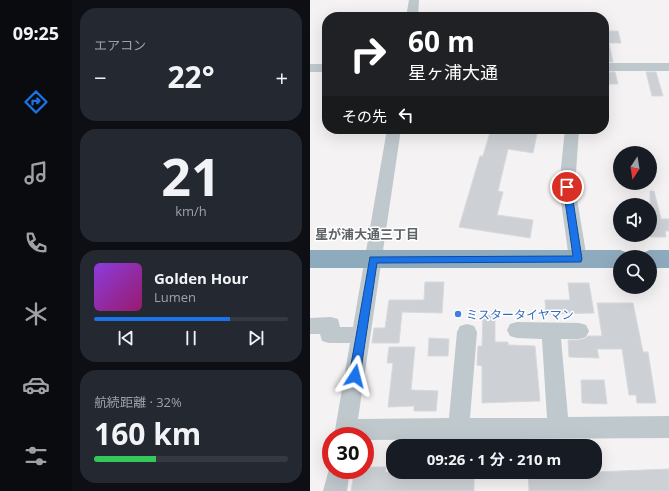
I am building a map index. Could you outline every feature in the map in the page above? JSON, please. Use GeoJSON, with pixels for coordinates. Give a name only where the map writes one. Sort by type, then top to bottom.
{"type":"FeatureCollection","features":[{"type":"Feature","properties":{"kind":"highway"},"geometry":{"type":"LineString","coordinates":[[310,259],[613,259]]}},
{"type":"Feature","properties":{"kind":"highway"},"geometry":{"type":"LineString","coordinates":[[657,259],[669,259]]}},
{"type":"Feature","properties":{"kind":"street"},"geometry":{"type":"LineString","coordinates":[[413,12],[414,0]]}},
{"type":"Feature","properties":{"kind":"street"},"geometry":{"type":"LineString","coordinates":[[609,67],[669,67]]}},
{"type":"Feature","properties":{"kind":"street"},"geometry":{"type":"LineString","coordinates":[[310,68],[322,68]]}},
{"type":"Feature","properties":{"kind":"street"},"geometry":{"type":"LineString","coordinates":[[347,427],[393,134]]}},
{"type":"Feature","properties":{"kind":"street"},"geometry":{"type":"LineString","coordinates":[[572,134],[567,187],[578,259]]}},
{"type":"Feature","properties":{"kind":"street"},"geometry":{"type":"LineString","coordinates":[[310,326],[331,325],[329,335],[361,335]]}},
{"type":"Feature","properties":{"kind":"street"},"geometry":{"type":"LineString","coordinates":[[517,330],[579,331]]}},
{"type":"Feature","properties":{"kind":"street"},"geometry":{"type":"LineString","coordinates":[[551,331],[558,428]]}},
{"type":"Feature","properties":{"kind":"street"},"geometry":{"type":"LineString","coordinates":[[458,429],[467,332]]}},
{"type":"Feature","properties":{"kind":"street"},"geometry":{"type":"LineString","coordinates":[[374,432],[458,429],[669,428]]}},
{"type":"Feature","properties":{"kind":"street"},"geometry":{"type":"LineString","coordinates":[[335,491],[337,479]]}},
{"type":"Feature","properties":{"kind":"building"},"geometry":{"type":"Polygon","coordinates":[[[609,31],[618,31],[621,43],[609,43],[609,31]]]}},
{"type":"Feature","properties":{"kind":"building"},"geometry":{"type":"Polygon","coordinates":[[[609,43],[613,62],[609,62],[609,43]]]}},
{"type":"Feature","properties":{"kind":"building"},"geometry":{"type":"Polygon","coordinates":[[[609,72],[615,72],[618,84],[609,84],[609,72]]]}},
{"type":"Feature","properties":{"kind":"building"},"geometry":{"type":"Polygon","coordinates":[[[646,72],[656,72],[663,96],[652,96],[646,72]]]}},
{"type":"Feature","properties":{"kind":"building"},"geometry":{"type":"Polygon","coordinates":[[[490,134],[537,134],[533,153],[508,149],[498,191],[503,192],[497,215],[533,220],[530,238],[459,227],[480,156],[483,156],[490,134]]]}},
{"type":"Feature","properties":{"kind":"building"},"geometry":{"type":"Polygon","coordinates":[[[650,191],[654,191],[656,198],[650,198],[650,191]]]}},
{"type":"Feature","properties":{"kind":"building"},"geometry":{"type":"Polygon","coordinates":[[[657,203],[661,219],[669,219],[669,231],[665,231],[666,237],[657,237],[657,203]]]}},
{"type":"Feature","properties":{"kind":"building"},"geometry":{"type":"Polygon","coordinates":[[[425,282],[444,282],[442,313],[402,312],[399,343],[372,343],[374,328],[385,328],[389,300],[424,300],[425,282]]]}},
{"type":"Feature","properties":{"kind":"building"},"geometry":{"type":"Polygon","coordinates":[[[568,283],[589,283],[594,313],[546,314],[545,300],[570,300],[568,283]]]}},
{"type":"Feature","properties":{"kind":"building"},"geometry":{"type":"Polygon","coordinates":[[[597,303],[633,303],[643,352],[648,352],[656,403],[637,403],[636,395],[629,395],[622,349],[597,349],[599,358],[569,357],[568,340],[579,340],[588,336],[602,336],[597,303]]]}},
{"type":"Feature","properties":{"kind":"building"},"geometry":{"type":"Polygon","coordinates":[[[483,315],[495,315],[495,342],[508,342],[508,345],[535,346],[540,401],[482,403],[482,366],[477,365],[478,346],[482,346],[483,315]]]}},
{"type":"Feature","properties":{"kind":"building"},"geometry":{"type":"Polygon","coordinates":[[[429,338],[449,339],[448,356],[428,356],[429,338]]]}},
{"type":"Feature","properties":{"kind":"building"},"geometry":{"type":"Polygon","coordinates":[[[389,347],[415,347],[411,390],[438,391],[436,411],[414,411],[414,406],[388,407],[393,363],[387,363],[389,347]]]}},
{"type":"Feature","properties":{"kind":"building"},"geometry":{"type":"Polygon","coordinates":[[[581,380],[604,380],[607,404],[582,403],[581,380]]]}},
{"type":"Feature","properties":{"kind":"building"},"geometry":{"type":"Polygon","coordinates":[[[374,467],[386,467],[386,479],[474,479],[474,491],[351,491],[353,479],[374,479],[374,467]]]}},
{"type":"Feature","properties":{"kind":"building"},"geometry":{"type":"Polygon","coordinates":[[[669,469],[669,491],[529,491],[528,479],[602,479],[602,472],[669,469]]]}},
{"type":"Feature","properties":{"kind":"place","name":"ミスタータイヤマン"},"geometry":{"type":"Point","coordinates":[458,314]}},
{"type":"Feature","properties":{"kind":"district","name":"星が浦大通三丁目"},"geometry":{"type":"Point","coordinates":[367,234]}},
{"type":"Feature","properties":{"kind":"route"},"geometry":{"type":"LineString","coordinates":[[355,376],[373,259],[578,259],[567,187]]}}]}
